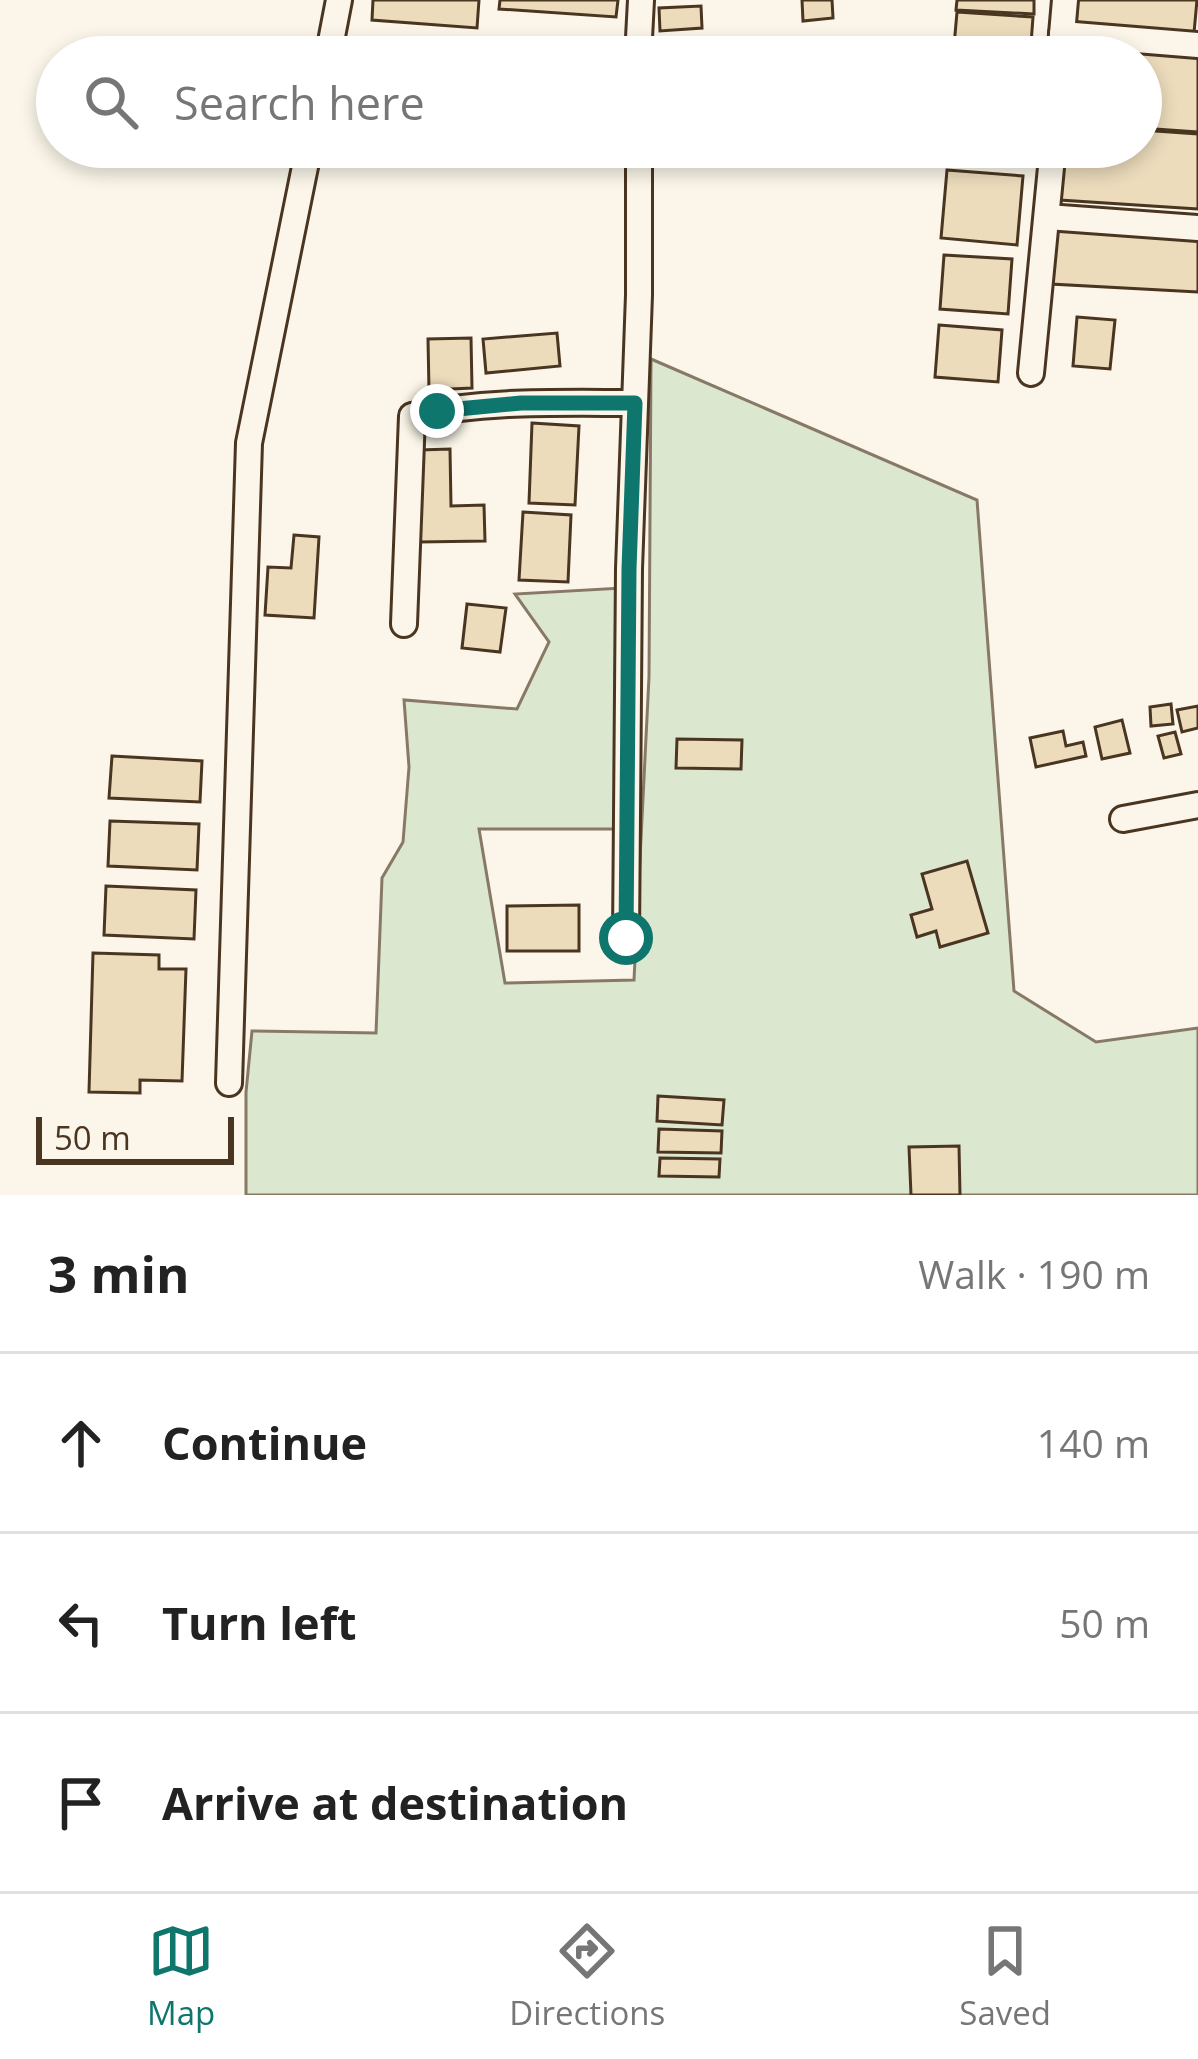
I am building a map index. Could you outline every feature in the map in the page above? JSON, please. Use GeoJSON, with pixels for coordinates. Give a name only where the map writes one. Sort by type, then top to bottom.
{"type":"FeatureCollection","features":[{"type":"Feature","properties":{"kind":"street"},"geometry":{"type":"LineString","coordinates":[[332,36],[339,0]]}},
{"type":"Feature","properties":{"kind":"street"},"geometry":{"type":"LineString","coordinates":[[639,36],[641,0]]}},
{"type":"Feature","properties":{"kind":"street"},"geometry":{"type":"LineString","coordinates":[[1062,36],[1065,0]]}},
{"type":"Feature","properties":{"kind":"street"},"geometry":{"type":"LineString","coordinates":[[1162,45],[1198,45]]}},
{"type":"Feature","properties":{"kind":"street"},"geometry":{"type":"LineString","coordinates":[[229,1083],[249,443],[305,168]]}},
{"type":"Feature","properties":{"kind":"street"},"geometry":{"type":"LineString","coordinates":[[626,938],[639,168]]}},
{"type":"Feature","properties":{"kind":"street"},"geometry":{"type":"LineString","coordinates":[[1031,373],[1051,168]]}},
{"type":"Feature","properties":{"kind":"street"},"geometry":{"type":"LineString","coordinates":[[1047,218],[1198,228]]}},
{"type":"Feature","properties":{"kind":"street"},"geometry":{"type":"LineString","coordinates":[[404,624],[412,416],[521,403],[635,403]]}},
{"type":"Feature","properties":{"kind":"street"},"geometry":{"type":"LineString","coordinates":[[1123,819],[1198,805]]}},
{"type":"Feature","properties":{"kind":"green space"},"geometry":{"type":"Polygon","coordinates":[[[651,359],[977,500],[1014,991],[1096,1042],[1198,1028],[1198,1195],[246,1195],[246,1092],[252,1031],[376,1033],[382,878],[403,842],[409,767],[404,700],[517,709],[549,642],[515,594],[622,588],[622,829],[479,829],[505,983],[634,980],[649,677],[651,359]]]}},
{"type":"Feature","properties":{"kind":"building"},"geometry":{"type":"Polygon","coordinates":[[[373,0],[479,0],[477,28],[372,20],[373,0]]]}},
{"type":"Feature","properties":{"kind":"building"},"geometry":{"type":"Polygon","coordinates":[[[500,0],[618,0],[616,17],[499,9],[500,0]]]}},
{"type":"Feature","properties":{"kind":"building"},"geometry":{"type":"Polygon","coordinates":[[[802,0],[832,0],[833,18],[803,21],[802,0]]]}},
{"type":"Feature","properties":{"kind":"building"},"geometry":{"type":"Polygon","coordinates":[[[957,0],[1034,0],[1034,14],[956,10],[957,0]]]}},
{"type":"Feature","properties":{"kind":"building"},"geometry":{"type":"Polygon","coordinates":[[[1073,0],[1197,0],[1194,33],[1071,25],[1073,0]]]}},
{"type":"Feature","properties":{"kind":"building"},"geometry":{"type":"Polygon","coordinates":[[[701,6],[702,28],[660,31],[659,8],[701,6]]]}},
{"type":"Feature","properties":{"kind":"building"},"geometry":{"type":"Polygon","coordinates":[[[957,12],[1033,17],[1032,36],[955,36],[957,12]]]}},
{"type":"Feature","properties":{"kind":"building"},"geometry":{"type":"Polygon","coordinates":[[[1162,52],[1198,55],[1198,132],[1162,129],[1162,52]]]}},
{"type":"Feature","properties":{"kind":"building"},"geometry":{"type":"Polygon","coordinates":[[[1162,131],[1198,134],[1198,209],[1060,200],[1062,168],[1162,168],[1162,131]]]}},
{"type":"Feature","properties":{"kind":"building"},"geometry":{"type":"Polygon","coordinates":[[[947,170],[1023,176],[1017,245],[941,238],[947,170]]]}},
{"type":"Feature","properties":{"kind":"building"},"geometry":{"type":"Polygon","coordinates":[[[1055,229],[1198,237],[1198,292],[1051,284],[1055,229]]]}},
{"type":"Feature","properties":{"kind":"building"},"geometry":{"type":"Polygon","coordinates":[[[944,255],[1012,259],[1008,314],[940,309],[944,255]]]}},
{"type":"Feature","properties":{"kind":"building"},"geometry":{"type":"Polygon","coordinates":[[[1077,317],[1115,320],[1110,369],[1073,366],[1077,317]]]}},
{"type":"Feature","properties":{"kind":"building"},"geometry":{"type":"Polygon","coordinates":[[[939,325],[1002,330],[998,382],[935,377],[939,325]]]}},
{"type":"Feature","properties":{"kind":"building"},"geometry":{"type":"Polygon","coordinates":[[[557,333],[560,366],[486,373],[483,339],[557,333]]]}},
{"type":"Feature","properties":{"kind":"building"},"geometry":{"type":"Polygon","coordinates":[[[471,338],[472,388],[429,390],[428,339],[471,338]]]}},
{"type":"Feature","properties":{"kind":"building"},"geometry":{"type":"Polygon","coordinates":[[[532,423],[579,426],[575,505],[529,503],[532,423]]]}},
{"type":"Feature","properties":{"kind":"building"},"geometry":{"type":"Polygon","coordinates":[[[450,449],[451,506],[484,505],[485,541],[419,542],[419,450],[450,449]]]}},
{"type":"Feature","properties":{"kind":"building"},"geometry":{"type":"Polygon","coordinates":[[[523,512],[571,515],[568,582],[519,580],[523,512]]]}},
{"type":"Feature","properties":{"kind":"building"},"geometry":{"type":"Polygon","coordinates":[[[294,535],[319,537],[314,618],[265,615],[268,567],[291,568],[294,535]]]}},
{"type":"Feature","properties":{"kind":"building"},"geometry":{"type":"Polygon","coordinates":[[[467,604],[506,608],[500,652],[462,648],[467,604]]]}},
{"type":"Feature","properties":{"kind":"building"},"geometry":{"type":"Polygon","coordinates":[[[1171,704],[1173,724],[1151,726],[1150,707],[1171,704]]]}},
{"type":"Feature","properties":{"kind":"building"},"geometry":{"type":"Polygon","coordinates":[[[1198,706],[1198,728],[1182,732],[1177,710],[1198,706]]]}},
{"type":"Feature","properties":{"kind":"building"},"geometry":{"type":"Polygon","coordinates":[[[1122,720],[1130,753],[1102,759],[1095,727],[1122,720]]]}},
{"type":"Feature","properties":{"kind":"building"},"geometry":{"type":"Polygon","coordinates":[[[1063,731],[1066,746],[1083,742],[1086,756],[1036,767],[1030,738],[1063,731]]]}},
{"type":"Feature","properties":{"kind":"building"},"geometry":{"type":"Polygon","coordinates":[[[1175,732],[1181,754],[1164,758],[1158,736],[1175,732]]]}},
{"type":"Feature","properties":{"kind":"building"},"geometry":{"type":"Polygon","coordinates":[[[677,739],[742,740],[741,769],[676,768],[677,739]]]}},
{"type":"Feature","properties":{"kind":"building"},"geometry":{"type":"Polygon","coordinates":[[[112,756],[202,761],[200,802],[109,798],[112,756]]]}},
{"type":"Feature","properties":{"kind":"building"},"geometry":{"type":"Polygon","coordinates":[[[110,821],[199,824],[197,870],[108,866],[110,821]]]}},
{"type":"Feature","properties":{"kind":"building"},"geometry":{"type":"Polygon","coordinates":[[[967,861],[988,933],[940,947],[936,931],[917,937],[911,915],[932,909],[922,874],[967,861]]]}},
{"type":"Feature","properties":{"kind":"building"},"geometry":{"type":"Polygon","coordinates":[[[106,886],[196,890],[194,939],[104,935],[106,886]]]}},
{"type":"Feature","properties":{"kind":"building"},"geometry":{"type":"Polygon","coordinates":[[[579,905],[579,951],[507,951],[507,906],[579,905]]]}},
{"type":"Feature","properties":{"kind":"building"},"geometry":{"type":"Polygon","coordinates":[[[93,953],[159,955],[159,969],[186,969],[182,1081],[140,1080],[140,1093],[89,1092],[93,953]]]}},
{"type":"Feature","properties":{"kind":"building"},"geometry":{"type":"Polygon","coordinates":[[[658,1096],[724,1100],[722,1125],[657,1121],[658,1096]]]}},
{"type":"Feature","properties":{"kind":"building"},"geometry":{"type":"Polygon","coordinates":[[[659,1129],[722,1131],[721,1153],[658,1152],[659,1129]]]}},
{"type":"Feature","properties":{"kind":"building"},"geometry":{"type":"Polygon","coordinates":[[[959,1146],[960,1195],[911,1195],[909,1147],[959,1146]]]}},
{"type":"Feature","properties":{"kind":"building"},"geometry":{"type":"Polygon","coordinates":[[[660,1158],[720,1159],[719,1177],[659,1176],[660,1158]]]}},
{"type":"Feature","properties":{"kind":"route"},"geometry":{"type":"LineString","coordinates":[[437,411],[521,403],[635,403],[626,938]]}}]}
